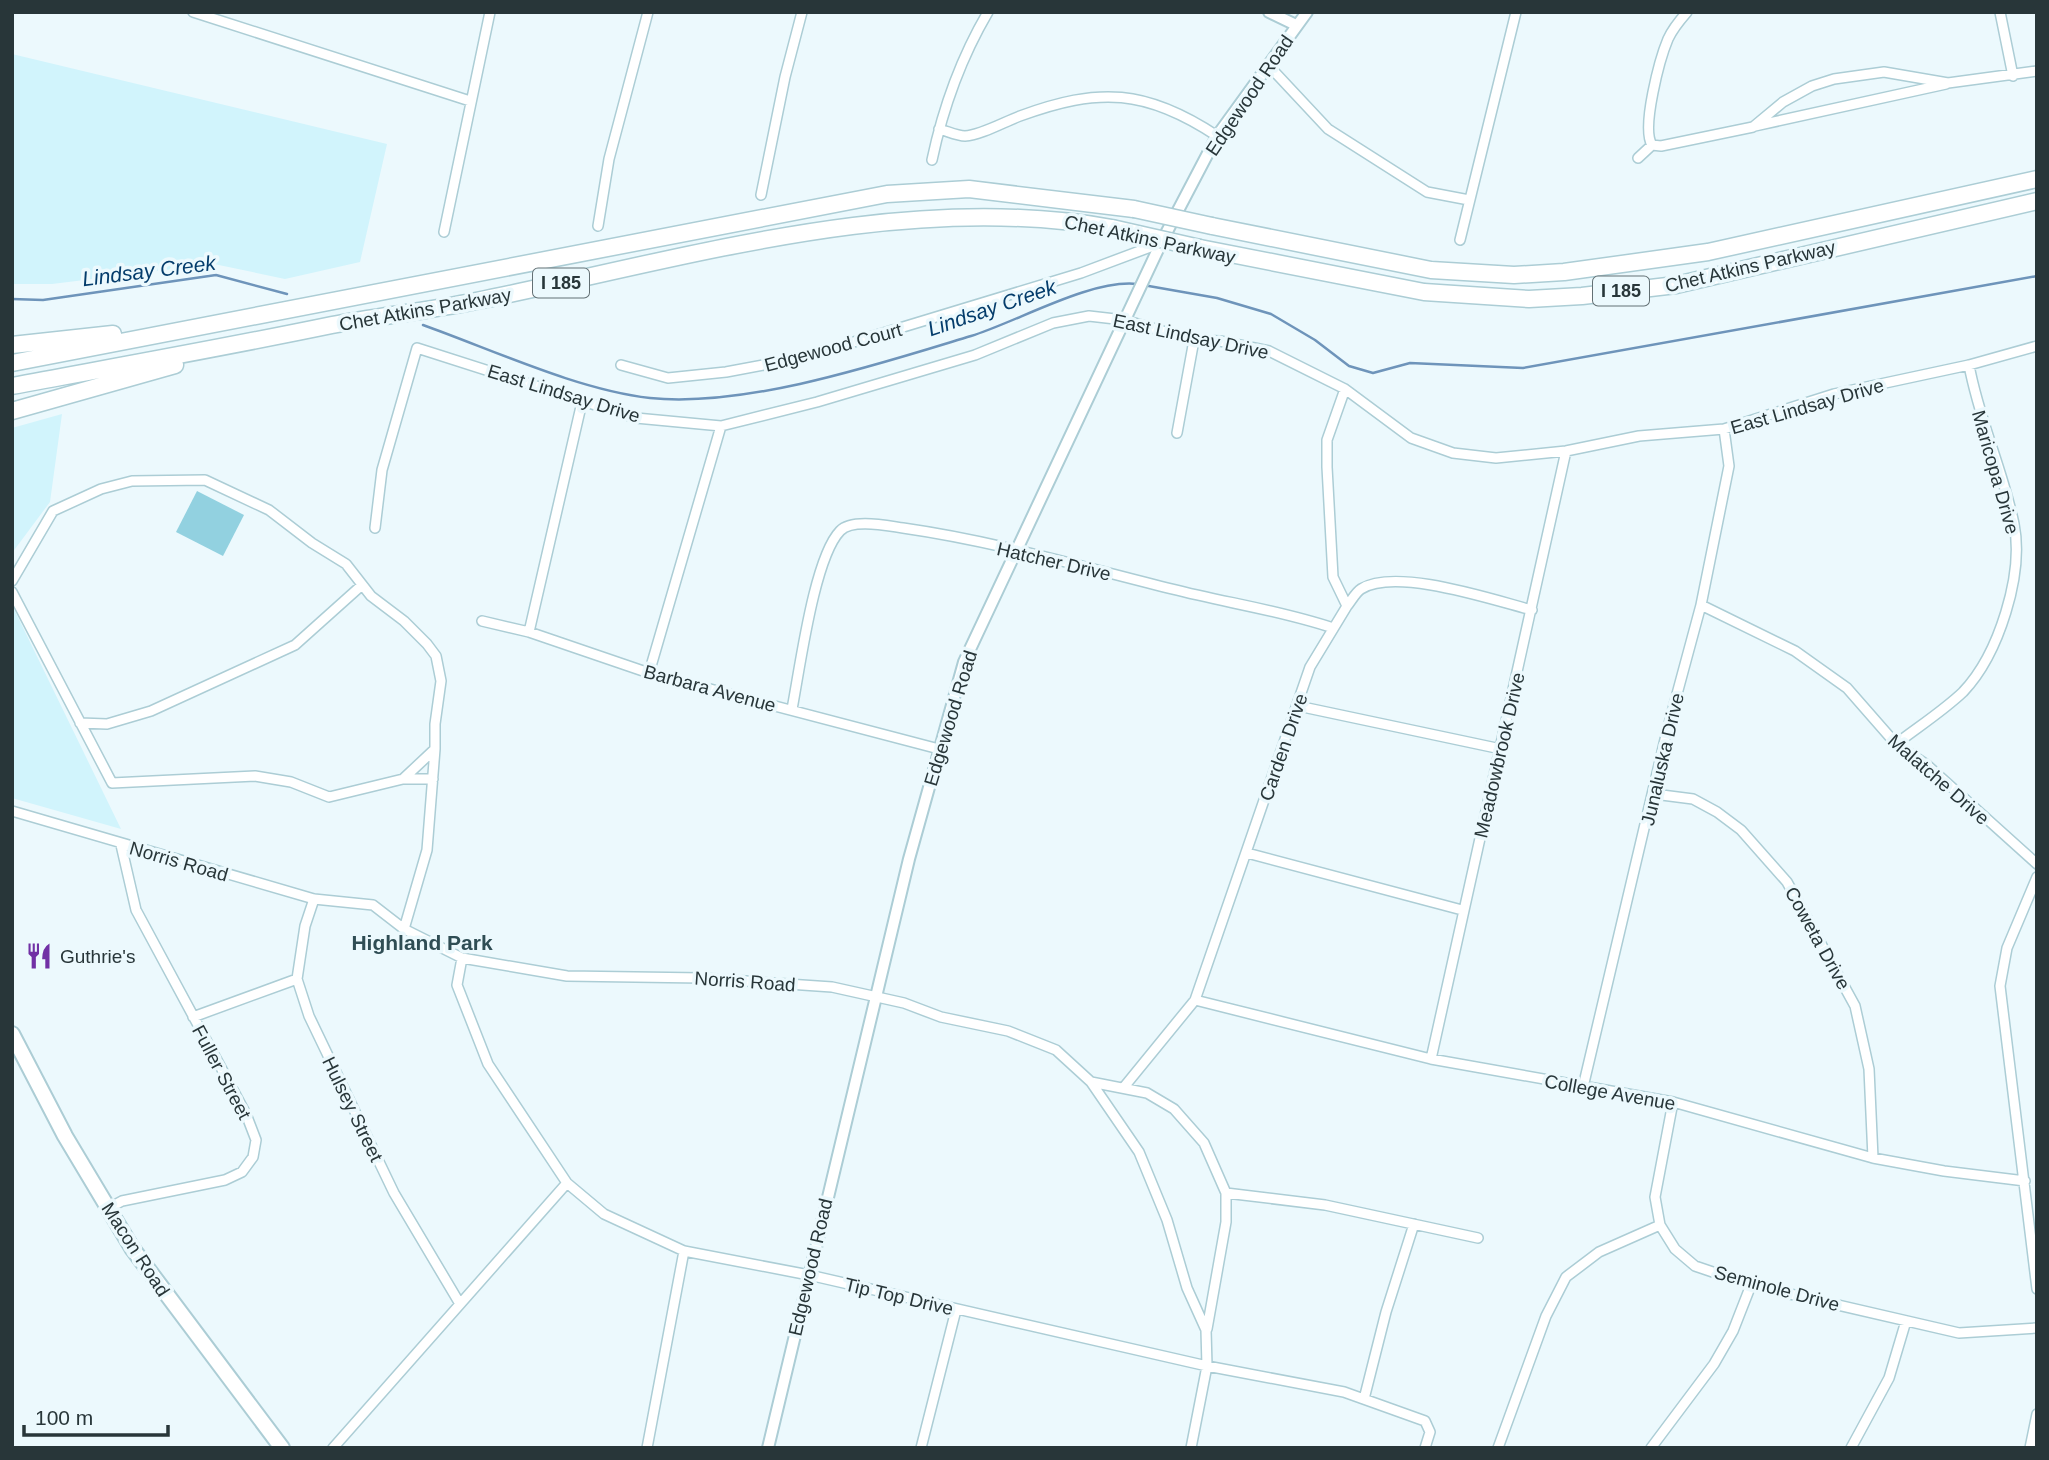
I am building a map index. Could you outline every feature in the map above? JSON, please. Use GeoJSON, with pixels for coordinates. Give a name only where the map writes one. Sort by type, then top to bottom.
{"type":"FeatureCollection","features":[{"type":"Feature","properties":{"kind":"highway","name":"Chet Atkins Parkway"},"geometry":{"type":"LineString","coordinates":[[12,362],[231,323],[887,194],[970,189],[1134,209],[1431,270],[1514,275],[1564,272],[1709,252],[2037,179]]}},
{"type":"Feature","properties":{"kind":"highway","name":"Chet Atkins Parkway"},"geometry":{"type":"LineString","coordinates":[[12,386],[861,226],[923,218],[991,216],[1069,220],[1424,292],[1529,299],[1676,285],[2037,201]]}},
{"type":"Feature","properties":{"kind":"highway"},"geometry":{"type":"LineString","coordinates":[[12,345],[231,323]]}},
{"type":"Feature","properties":{"kind":"highway"},"geometry":{"type":"LineString","coordinates":[[12,411],[271,338]]}},
{"type":"Feature","properties":{"kind":"main road","name":"Macon Road"},"geometry":{"type":"LineString","coordinates":[[12,1034],[65,1136],[132,1248],[282,1448]]}},
{"type":"Feature","properties":{"kind":"street"},"geometry":{"type":"LineString","coordinates":[[193,12],[470,101]]}},
{"type":"Feature","properties":{"kind":"street"},"geometry":{"type":"LineString","coordinates":[[444,232],[490,12]]}},
{"type":"Feature","properties":{"kind":"street"},"geometry":{"type":"LineString","coordinates":[[598,226],[609,159],[648,12]]}},
{"type":"Feature","properties":{"kind":"street"},"geometry":{"type":"LineString","coordinates":[[761,195],[785,77],[802,12]]}},
{"type":"Feature","properties":{"kind":"street"},"geometry":{"type":"LineString","coordinates":[[932,160],[939,130],[968,47],[988,12]]}},
{"type":"Feature","properties":{"kind":"street"},"geometry":{"type":"LineString","coordinates":[[1269,12],[1296,25]]}},
{"type":"Feature","properties":{"kind":"street","name":"Edgewood Road"},"geometry":{"type":"LineString","coordinates":[[768,1448],[876,996],[964,662],[1014,550],[1161,243],[1217,136],[1270,67],[1307,12]]}},
{"type":"Feature","properties":{"kind":"street"},"geometry":{"type":"LineString","coordinates":[[1460,240],[1516,12]]}},
{"type":"Feature","properties":{"kind":"street"},"geometry":{"type":"LineString","coordinates":[[1652,145],[1647,128],[1658,76],[1669,38],[1687,12]]}},
{"type":"Feature","properties":{"kind":"street"},"geometry":{"type":"LineString","coordinates":[[2000,12],[2013,76]]}},
{"type":"Feature","properties":{"kind":"street"},"geometry":{"type":"LineString","coordinates":[[1270,67],[1328,129],[1427,192],[1469,200]]}},
{"type":"Feature","properties":{"kind":"street"},"geometry":{"type":"LineString","coordinates":[[1637,158],[1652,145],[1661,146],[1753,127],[1948,83],[2037,71]]}},
{"type":"Feature","properties":{"kind":"street"},"geometry":{"type":"LineString","coordinates":[[1753,127],[1783,102],[1812,86],[1834,79],[1884,72],[1948,83]]}},
{"type":"Feature","properties":{"kind":"street"},"geometry":{"type":"LineString","coordinates":[[939,130],[966,136],[1053,104],[1088,96],[1128,98],[1163,107],[1188,117],[1217,136]]}},
{"type":"Feature","properties":{"kind":"street","name":"Edgewood Court"},"geometry":{"type":"LineString","coordinates":[[621,365],[668,378],[726,372],[801,358],[1029,289],[1161,243]]}},
{"type":"Feature","properties":{"kind":"street","name":"East Lindsay Drive"},"geometry":{"type":"LineString","coordinates":[[375,528],[382,470],[417,348],[636,418],[721,426],[817,402],[975,355],[1054,323],[1089,316],[1124,320],[1194,340],[1220,341],[1269,351],[1345,389],[1411,438],[1453,453],[1496,458],[1566,451],[1639,436],[1724,429],[1834,394],[1969,365],[2037,346]]}},
{"type":"Feature","properties":{"kind":"street"},"geometry":{"type":"LineString","coordinates":[[1177,433],[1194,340]]}},
{"type":"Feature","properties":{"kind":"street","name":"Maricopa Drive"},"geometry":{"type":"LineString","coordinates":[[1896,744],[1962,692],[1976,675],[2001,628],[2017,565],[2014,525],[1977,408],[1969,365]]}},
{"type":"Feature","properties":{"kind":"street"},"geometry":{"type":"LineString","coordinates":[[1345,389],[1327,440],[1327,467],[1333,577],[1347,606],[1360,589],[1386,580],[1443,587],[1532,610]]}},
{"type":"Feature","properties":{"kind":"street"},"geometry":{"type":"LineString","coordinates":[[529,632],[582,402]]}},
{"type":"Feature","properties":{"kind":"street"},"geometry":{"type":"LineString","coordinates":[[649,673],[721,426]]}},
{"type":"Feature","properties":{"kind":"street","name":"Junaluska Drive"},"geometry":{"type":"LineString","coordinates":[[1583,1087],[1667,731],[1701,605],[1729,466],[1724,429]]}},
{"type":"Feature","properties":{"kind":"street","name":"Meadowbrook Drive"},"geometry":{"type":"LineString","coordinates":[[1431,1059],[1566,451]]}},
{"type":"Feature","properties":{"kind":"street"},"geometry":{"type":"LineString","coordinates":[[12,582],[53,511],[101,489],[132,481],[205,480],[269,510],[312,543],[346,564],[371,596],[404,621],[436,656],[441,681],[435,724],[427,850],[404,929]]}},
{"type":"Feature","properties":{"kind":"street","name":"Hatcher Drive"},"geometry":{"type":"LineString","coordinates":[[792,709],[816,592],[831,545],[840,530],[856,524],[901,527],[1014,550],[1207,598],[1282,611],[1332,628]]}},
{"type":"Feature","properties":{"kind":"street"},"geometry":{"type":"LineString","coordinates":[[80,723],[107,724],[151,711],[295,645],[362,584]]}},
{"type":"Feature","properties":{"kind":"street"},"geometry":{"type":"LineString","coordinates":[[12,592],[112,783],[255,776],[291,782],[328,797],[403,779],[433,779]]}},
{"type":"Feature","properties":{"kind":"street","name":"Malatche Drive"},"geometry":{"type":"LineString","coordinates":[[1701,605],[1795,651],[1847,688],[1896,744],[1927,765],[2037,864]]}},
{"type":"Feature","properties":{"kind":"street","name":"Carden Drive"},"geometry":{"type":"LineString","coordinates":[[1124,1087],[1195,1000],[1216,948],[1234,881],[1247,853],[1310,667],[1347,606]]}},
{"type":"Feature","properties":{"kind":"street","name":"Barbara Avenue"},"geometry":{"type":"LineString","coordinates":[[482,621],[529,632],[649,673],[939,749]]}},
{"type":"Feature","properties":{"kind":"street"},"geometry":{"type":"LineString","coordinates":[[1298,706],[1501,749]]}},
{"type":"Feature","properties":{"kind":"street"},"geometry":{"type":"LineString","coordinates":[[403,779],[435,749]]}},
{"type":"Feature","properties":{"kind":"street","name":"Coweta Drive"},"geometry":{"type":"LineString","coordinates":[[1654,794],[1693,799],[1717,812],[1741,830],[1787,882],[1855,1006],[1869,1069],[1873,1158]]}},
{"type":"Feature","properties":{"kind":"street","name":"Norris Road"},"geometry":{"type":"LineString","coordinates":[[12,811],[61,823],[121,845],[314,899],[373,905],[404,929],[462,958],[567,976],[702,978],[832,987],[876,996],[942,1017],[1008,1031],[1056,1050],[1091,1082],[1139,1152],[1167,1220],[1187,1288],[1206,1330],[1207,1366],[1191,1448]]}},
{"type":"Feature","properties":{"kind":"street","name":"Fuller Street"},"geometry":{"type":"LineString","coordinates":[[109,1208],[167,1189],[225,1180],[243,1172],[253,1157],[256,1140],[246,1114],[136,910],[121,845]]}},
{"type":"Feature","properties":{"kind":"street"},"geometry":{"type":"LineString","coordinates":[[1247,853],[1462,910]]}},
{"type":"Feature","properties":{"kind":"street"},"geometry":{"type":"LineString","coordinates":[[2037,877],[2007,948],[2000,986],[2037,1289]]}},
{"type":"Feature","properties":{"kind":"street","name":"Hulsey Street"},"geometry":{"type":"LineString","coordinates":[[314,899],[305,926],[297,979],[309,1016],[394,1193],[460,1304]]}},
{"type":"Feature","properties":{"kind":"street","name":"Tip Top Drive"},"geometry":{"type":"LineString","coordinates":[[462,958],[457,985],[488,1064],[567,1183],[604,1214],[684,1251],[809,1275],[1207,1366],[1344,1392],[1425,1421],[1430,1432],[1425,1448]]}},
{"type":"Feature","properties":{"kind":"street"},"geometry":{"type":"LineString","coordinates":[[193,1017],[297,979]]}},
{"type":"Feature","properties":{"kind":"street","name":"College Avenue"},"geometry":{"type":"LineString","coordinates":[[1195,1000],[1431,1059],[1673,1102],[1873,1158],[1944,1171],[2025,1181]]}},
{"type":"Feature","properties":{"kind":"street"},"geometry":{"type":"LineString","coordinates":[[1091,1082],[1147,1093],[1174,1109],[1204,1143],[1226,1193],[1226,1222],[1206,1330]]}},
{"type":"Feature","properties":{"kind":"street","name":"Seminole Drive"},"geometry":{"type":"LineString","coordinates":[[1673,1102],[1655,1197],[1660,1225],[1675,1249],[1695,1266],[1751,1285],[1959,1333],[2037,1328]]}},
{"type":"Feature","properties":{"kind":"street"},"geometry":{"type":"LineString","coordinates":[[333,1448],[567,1183]]}},
{"type":"Feature","properties":{"kind":"street"},"geometry":{"type":"LineString","coordinates":[[1226,1193],[1325,1205],[1478,1238]]}},
{"type":"Feature","properties":{"kind":"street"},"geometry":{"type":"LineString","coordinates":[[1364,1399],[1386,1312],[1414,1224]]}},
{"type":"Feature","properties":{"kind":"street"},"geometry":{"type":"LineString","coordinates":[[1498,1448],[1546,1316],[1566,1277],[1599,1252],[1660,1225]]}},
{"type":"Feature","properties":{"kind":"street"},"geometry":{"type":"LineString","coordinates":[[647,1448],[684,1251]]}},
{"type":"Feature","properties":{"kind":"street"},"geometry":{"type":"LineString","coordinates":[[1651,1448],[1714,1364],[1733,1331],[1751,1285]]}},
{"type":"Feature","properties":{"kind":"street"},"geometry":{"type":"LineString","coordinates":[[921,1448],[956,1310]]}},
{"type":"Feature","properties":{"kind":"street"},"geometry":{"type":"LineString","coordinates":[[1851,1448],[1889,1378],[1906,1321]]}},
{"type":"Feature","properties":{"kind":"street"},"geometry":{"type":"LineString","coordinates":[[2030,1448],[2037,1414]]}},
{"type":"Feature","properties":{"kind":"shaded area"},"geometry":{"type":"Polygon","coordinates":[[[12,54],[387,144],[360,262],[285,279],[214,264],[52,284],[12,284],[12,54]]]}},
{"type":"Feature","properties":{"kind":"shaded area"},"geometry":{"type":"Polygon","coordinates":[[[62,414],[50,502],[12,553],[12,428],[62,414]]]}},
{"type":"Feature","properties":{"kind":"shaded area"},"geometry":{"type":"Polygon","coordinates":[[[197,491],[244,515],[223,556],[176,532],[197,491]]]}},
{"type":"Feature","properties":{"kind":"shaded area"},"geometry":{"type":"Polygon","coordinates":[[[12,605],[121,829],[12,798],[12,605]]]}},
{"type":"Feature","properties":{"kind":"waterway","name":"Lindsay Creek"},"geometry":{"type":"LineString","coordinates":[[12,299],[43,300],[216,275],[287,294]]}},
{"type":"Feature","properties":{"kind":"waterway"},"geometry":{"type":"LineString","coordinates":[[1143,285],[1217,298],[1271,314],[1315,340],[1349,366],[1373,373],[1410,363],[1523,368],[2037,276]]}},
{"type":"Feature","properties":{"kind":"waterway","name":"Lindsay Creek"},"geometry":{"type":"LineString","coordinates":[[423,325],[594,387],[650,398],[687,399],[769,390],[854,371],[989,330],[1098,288],[1137,284]]}},
{"type":"Feature","properties":{"kind":"place","name":"Guthrie's"},"geometry":{"type":"Point","coordinates":[39,956]}},
{"type":"Feature","properties":{"kind":"district","name":"Highland Park"},"geometry":{"type":"Point","coordinates":[422,943]}}]}
